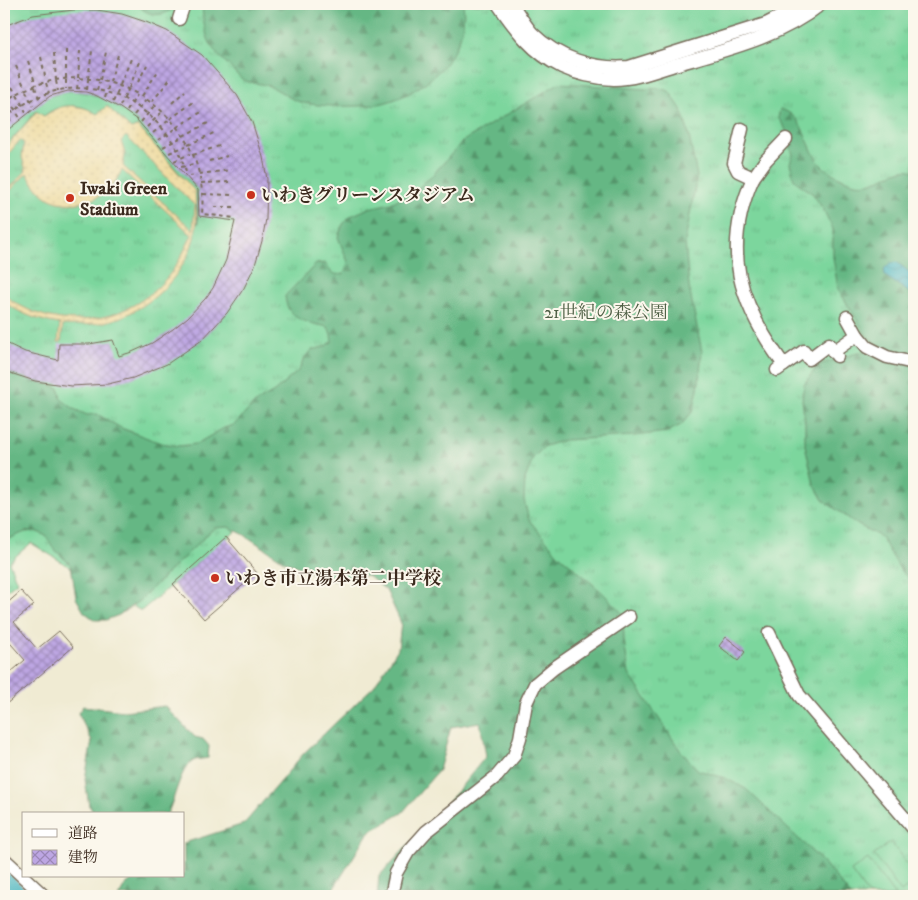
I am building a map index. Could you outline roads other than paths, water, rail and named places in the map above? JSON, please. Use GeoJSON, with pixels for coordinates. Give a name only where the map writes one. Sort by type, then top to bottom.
{"type":"FeatureCollection","features":[{"type":"Feature","properties":{"kind":"street"},"geometry":{"type":"LineString","coordinates":[[179,18],[184,4]]}},
{"type":"Feature","properties":{"kind":"street"},"geometry":{"type":"LineString","coordinates":[[498,4],[526,42],[547,58],[563,68],[578,73],[613,79],[659,70],[764,37],[795,22],[821,4]]}},
{"type":"Feature","properties":{"kind":"street"},"geometry":{"type":"LineString","coordinates":[[512,4],[531,32],[548,46],[574,59],[600,67],[613,68],[629,67],[766,24],[805,4]]}},
{"type":"Feature","properties":{"kind":"street"},"geometry":{"type":"LineString","coordinates":[[742,129],[734,162],[738,171],[753,178]]}},
{"type":"Feature","properties":{"kind":"street"},"geometry":{"type":"LineString","coordinates":[[786,139],[766,160],[753,178],[745,196],[738,223],[736,245],[739,271],[750,310],[781,367],[804,351],[809,359],[829,344],[835,354],[858,335]]}},
{"type":"Feature","properties":{"kind":"street"},"geometry":{"type":"LineString","coordinates":[[847,317],[866,348],[887,357],[914,363]]}},
{"type":"Feature","properties":{"kind":"street"},"geometry":{"type":"LineString","coordinates":[[390,896],[396,873],[408,852],[426,832],[497,776],[514,756],[520,738],[526,702],[535,684],[554,668],[629,617]]}},
{"type":"Feature","properties":{"kind":"street"},"geometry":{"type":"LineString","coordinates":[[769,633],[799,695],[914,829]]}},
{"type":"Feature","properties":{"kind":"street"},"geometry":{"type":"LineString","coordinates":[[4,859],[22,876]]}},
{"type":"Feature","properties":{"kind":"street"},"geometry":{"type":"LineString","coordinates":[[25,878],[44,896]]}},
{"type":"Feature","properties":{"kind":"water"},"geometry":{"type":"Polygon","coordinates":[[[897,262],[914,276],[914,299],[910,293],[885,276],[884,269],[890,263],[897,262]]]}},
{"type":"Feature","properties":{"kind":"waterway"},"geometry":{"type":"LineString","coordinates":[[4,882],[19,896]]}},
{"type":"Feature","properties":{"kind":"place","name":"いわきグリーンスタジアム"},"geometry":{"type":"Point","coordinates":[251,195]}},
{"type":"Feature","properties":{"kind":"place","name":"Iwaki Green Stadium"},"geometry":{"type":"Point","coordinates":[70,198]}},
{"type":"Feature","properties":{"kind":"place","name":"いわき市立湯本第二中学校"},"geometry":{"type":"Point","coordinates":[215,578]}},
{"type":"Feature","properties":{"kind":"park label","name":"21世紀の森公園"},"geometry":{"type":"Point","coordinates":[606,312]}}]}
